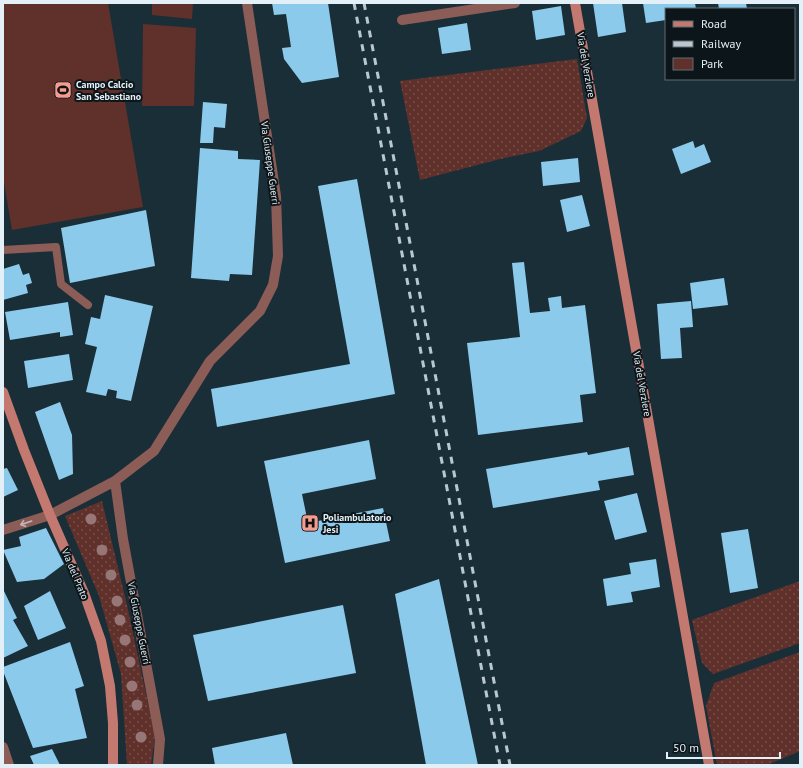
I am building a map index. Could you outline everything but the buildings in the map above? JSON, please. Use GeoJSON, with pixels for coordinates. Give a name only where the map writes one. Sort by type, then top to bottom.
{"type":"FeatureCollection","features":[{"type":"Feature","properties":{"kind":"street","name":"Via Giuseppe Guerri"},"geometry":{"type":"LineString","coordinates":[[3,530],[50,515],[115,482],[154,451],[210,362],[260,311],[273,285],[278,256],[276,196],[247,3]]}},
{"type":"Feature","properties":{"kind":"street"},"geometry":{"type":"LineString","coordinates":[[402,20],[515,3]]}},
{"type":"Feature","properties":{"kind":"street","name":"Via del Verziere"},"geometry":{"type":"LineString","coordinates":[[575,3],[709,765]]}},
{"type":"Feature","properties":{"kind":"street","name":"Via del Prato"},"geometry":{"type":"LineString","coordinates":[[3,392],[50,515],[84,593],[101,642],[110,686],[113,723],[113,765]]}},
{"type":"Feature","properties":{"kind":"street","name":"Via Giuseppe Guerri"},"geometry":{"type":"LineString","coordinates":[[115,482],[123,540],[160,739],[158,765]]}},
{"type":"Feature","properties":{"kind":"street"},"geometry":{"type":"LineString","coordinates":[[3,747],[9,765]]}},
{"type":"Feature","properties":{"kind":"lane"},"geometry":{"type":"LineString","coordinates":[[3,250],[56,247],[61,284],[88,305]]}},
{"type":"Feature","properties":{"kind":"green space","name":"Campo Calcio San Sebastiano"},"geometry":{"type":"Polygon","coordinates":[[[3,3],[108,3],[143,207],[12,230],[3,176],[3,3]]]}},
{"type":"Feature","properties":{"kind":"green space"},"geometry":{"type":"Polygon","coordinates":[[[152,3],[193,3],[192,19],[152,15],[152,3]]]}},
{"type":"Feature","properties":{"kind":"green space"},"geometry":{"type":"Polygon","coordinates":[[[143,24],[196,28],[194,106],[142,106],[143,24]]]}},
{"type":"Feature","properties":{"kind":"green space"},"geometry":{"type":"Polygon","coordinates":[[[577,59],[587,118],[581,131],[539,151],[500,159],[420,180],[400,81],[577,59]]]}},
{"type":"Feature","properties":{"kind":"green space"},"geometry":{"type":"Polygon","coordinates":[[[102,501],[127,605],[155,736],[151,765],[127,765],[121,674],[99,596],[65,516],[102,501]]]}},
{"type":"Feature","properties":{"kind":"green space"},"geometry":{"type":"Polygon","coordinates":[[[800,581],[800,643],[713,674],[702,663],[692,620],[800,581]]]}},
{"type":"Feature","properties":{"kind":"green space"},"geometry":{"type":"Polygon","coordinates":[[[800,652],[800,751],[767,765],[717,765],[706,706],[714,683],[800,652]]]}},
{"type":"Feature","properties":{"kind":"railway"},"geometry":{"type":"LineString","coordinates":[[354,3],[500,765]]}},
{"type":"Feature","properties":{"kind":"railway"},"geometry":{"type":"LineString","coordinates":[[364,3],[510,765]]}},
{"type":"Feature","properties":{"kind":"place","name":"Campo Calcio San Sebastiano"},"geometry":{"type":"Point","coordinates":[63,90]}},
{"type":"Feature","properties":{"kind":"place","name":"Poliambulatorio Jesi"},"geometry":{"type":"Point","coordinates":[310,523]}}]}
